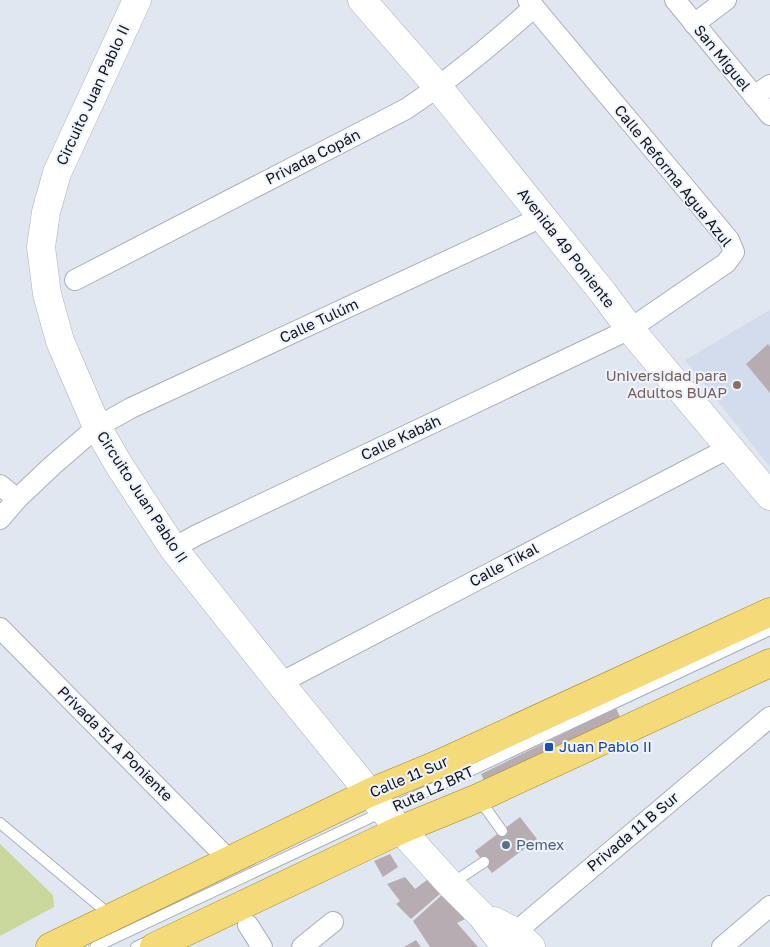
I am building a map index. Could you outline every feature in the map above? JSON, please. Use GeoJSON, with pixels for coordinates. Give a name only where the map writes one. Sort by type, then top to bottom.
{"type":"FeatureCollection","features":[{"type":"Feature","properties":{"kind":"main road","name":"Circuito Juan Pablo II"},"geometry":{"type":"LineString","coordinates":[[137,0],[57,173],[46,212],[41,246],[47,294],[60,341],[97,427],[119,465],[173,548],[387,814],[450,884],[510,943]]}},
{"type":"Feature","properties":{"kind":"main road","name":"Avenida 49 Poniente"},"geometry":{"type":"LineString","coordinates":[[362,0],[438,87],[630,330],[770,496]]}},
{"type":"Feature","properties":{"kind":"main road","name":"Calle 11 Sur"},"geometry":{"type":"LineString","coordinates":[[154,947],[387,814],[439,764],[770,612]]}},
{"type":"Feature","properties":{"kind":"main road","name":"Calle 11 Sur"},"geometry":{"type":"LineString","coordinates":[[50,947],[229,860],[387,814],[482,791],[770,662]]}},
{"type":"Feature","properties":{"kind":"street","name":"San Miguel"},"geometry":{"type":"LineString","coordinates":[[675,0],[694,24],[762,91],[770,115]]}},
{"type":"Feature","properties":{"kind":"street"},"geometry":{"type":"LineString","coordinates":[[694,24],[726,0]]}},
{"type":"Feature","properties":{"kind":"street","name":"Privada Copán"},"geometry":{"type":"LineString","coordinates":[[75,280],[406,109],[487,50],[531,4]]}},
{"type":"Feature","properties":{"kind":"street","name":"Calle Reforma Agua Azul"},"geometry":{"type":"LineString","coordinates":[[531,4],[729,240],[734,252],[726,263],[630,330]]}},
{"type":"Feature","properties":{"kind":"street","name":"Calle Tulúm"},"geometry":{"type":"LineString","coordinates":[[0,519],[17,499],[53,464],[97,427],[131,408],[542,217]]}},
{"type":"Feature","properties":{"kind":"street","name":"Calle Kabáh"},"geometry":{"type":"LineString","coordinates":[[173,548],[206,530],[630,330]]}},
{"type":"Feature","properties":{"kind":"street","name":"Calle Tikal"},"geometry":{"type":"LineString","coordinates":[[280,683],[729,448]]}},
{"type":"Feature","properties":{"kind":"street"},"geometry":{"type":"LineString","coordinates":[[0,485],[17,499]]}},
{"type":"Feature","properties":{"kind":"street","name":"Privada 51 A Poniente"},"geometry":{"type":"LineString","coordinates":[[0,628],[229,860]]}},
{"type":"Feature","properties":{"kind":"street","name":"Privada 11 B Sur"},"geometry":{"type":"LineString","coordinates":[[510,943],[770,717]]}},
{"type":"Feature","properties":{"kind":"street"},"geometry":{"type":"LineString","coordinates":[[722,947],[770,906]]}},
{"type":"Feature","properties":{"kind":"street"},"geometry":{"type":"LineString","coordinates":[[302,947],[333,922]]}},
{"type":"Feature","properties":{"kind":"street"},"geometry":{"type":"LineString","coordinates":[[248,926],[262,947]]}},
{"type":"Feature","properties":{"kind":"lane","name":"Ruta L2 BRT"},"geometry":{"type":"LineString","coordinates":[[95,947],[387,814],[770,630]]}},
{"type":"Feature","properties":{"kind":"lane"},"geometry":{"type":"LineString","coordinates":[[482,791],[502,831]]}},
{"type":"Feature","properties":{"kind":"lane","name":"Ruta L2 BRT"},"geometry":{"type":"LineString","coordinates":[[136,947],[387,814]]}},
{"type":"Feature","properties":{"kind":"lane"},"geometry":{"type":"LineString","coordinates":[[0,823],[112,918]]}},
{"type":"Feature","properties":{"kind":"lane"},"geometry":{"type":"LineString","coordinates":[[450,884],[484,862]]}},
{"type":"Feature","properties":{"kind":"shaded area","name":"Universidad para Adultos BUAP"},"geometry":{"type":"Polygon","coordinates":[[[770,310],[770,467],[685,360],[770,310]]]}},
{"type":"Feature","properties":{"kind":"green space"},"geometry":{"type":"Polygon","coordinates":[[[0,844],[53,895],[54,907],[0,936],[0,844]]]}},
{"type":"Feature","properties":{"kind":"building"},"geometry":{"type":"Polygon","coordinates":[[[768,344],[770,347],[770,393],[746,364],[768,344]]]}},
{"type":"Feature","properties":{"kind":"building"},"geometry":{"type":"Polygon","coordinates":[[[616,708],[623,724],[488,789],[481,774],[616,708]]]}},
{"type":"Feature","properties":{"kind":"building","name":"Pemex"},"geometry":{"type":"Polygon","coordinates":[[[520,817],[537,839],[492,873],[475,851],[520,817]]]}},
{"type":"Feature","properties":{"kind":"building"},"geometry":{"type":"Polygon","coordinates":[[[390,854],[398,867],[383,877],[374,861],[390,854]]]}},
{"type":"Feature","properties":{"kind":"building"},"geometry":{"type":"Polygon","coordinates":[[[405,877],[415,889],[427,880],[441,893],[411,919],[396,904],[400,901],[387,884],[405,877]]]}},
{"type":"Feature","properties":{"kind":"building"},"geometry":{"type":"Polygon","coordinates":[[[444,893],[465,919],[457,923],[478,947],[430,947],[413,921],[444,893]]]}},
{"type":"Feature","properties":{"kind":"building"},"geometry":{"type":"Polygon","coordinates":[[[416,940],[421,947],[404,947],[416,940]]]}},
{"type":"Feature","properties":{"kind":"place","name":"Universidad para Adultos BUAP"},"geometry":{"type":"Point","coordinates":[737,385]}},
{"type":"Feature","properties":{"kind":"place","name":"Juan Pablo II"},"geometry":{"type":"Point","coordinates":[549,747]}},
{"type":"Feature","properties":{"kind":"place","name":"Pemex"},"geometry":{"type":"Point","coordinates":[506,845]}}]}
